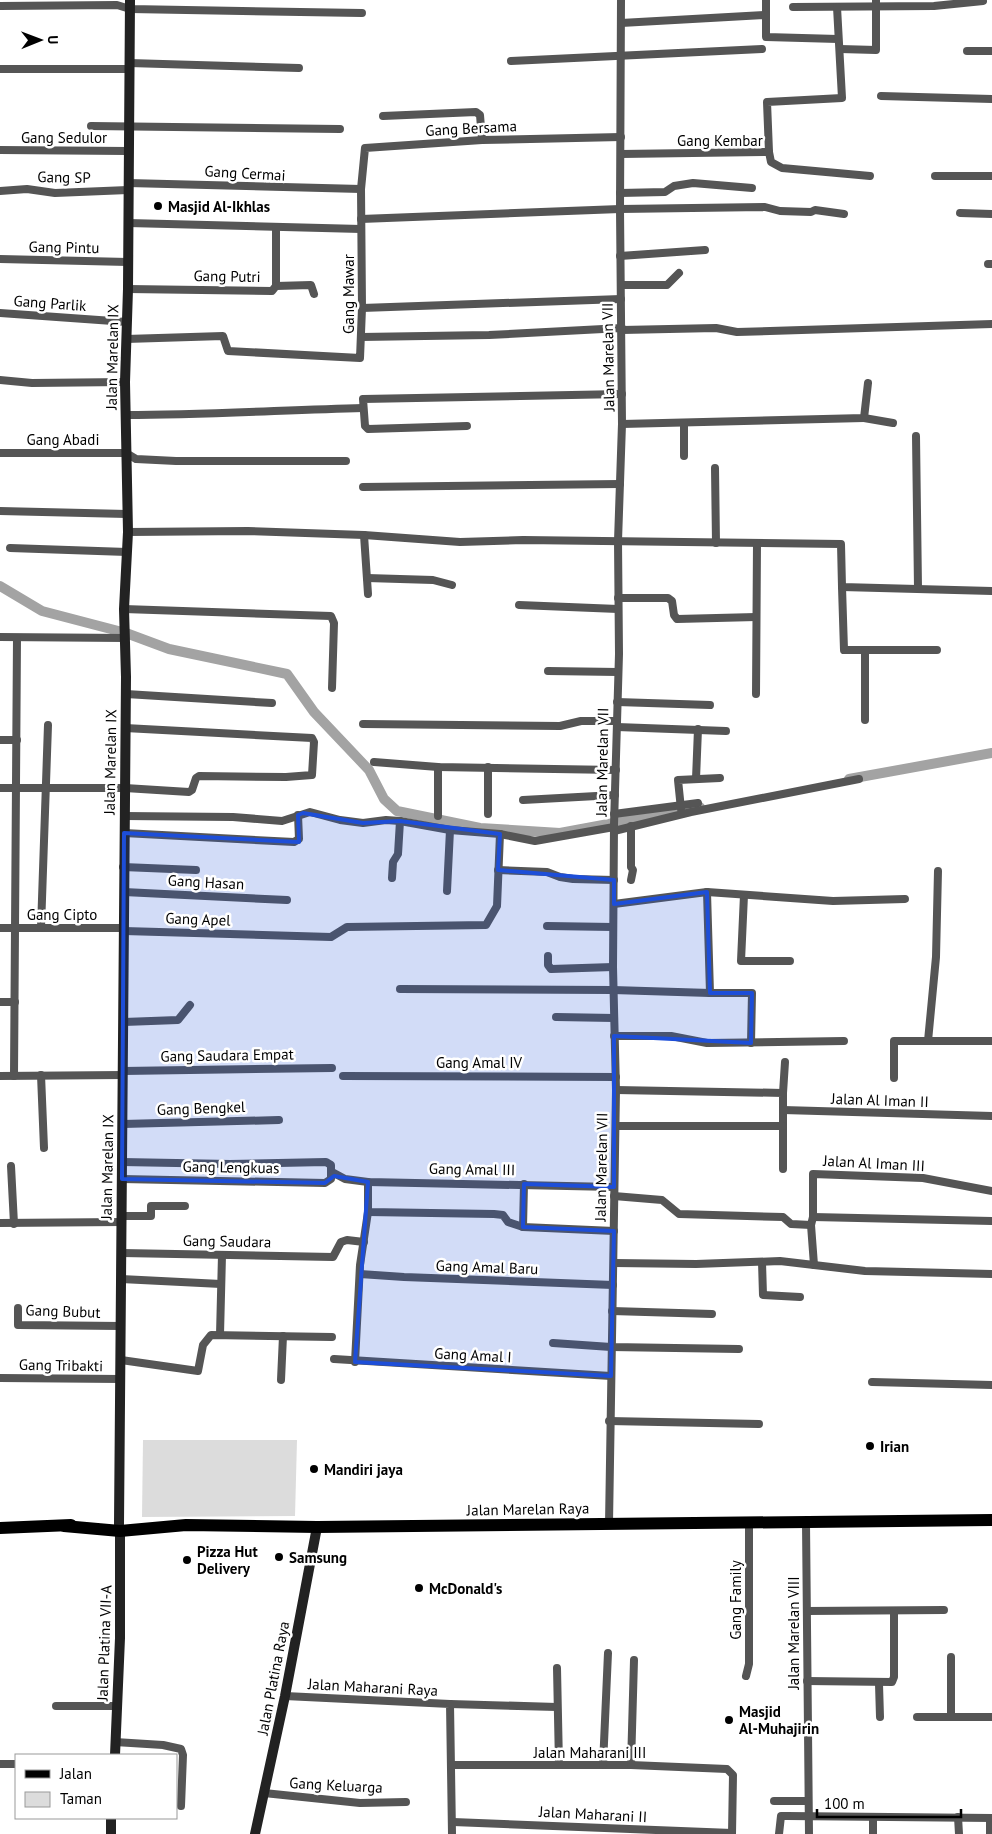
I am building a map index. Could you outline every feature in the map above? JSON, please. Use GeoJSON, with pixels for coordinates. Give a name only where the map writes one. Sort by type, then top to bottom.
{"type":"FeatureCollection","features":[{"type":"Feature","properties":{"kind":"main road","name":"Jalan Marelan IX"},"geometry":{"type":"LineString","coordinates":[[120,1527],[126,728],[124,609],[128,532],[125,382],[128,289],[130,4]]}},
{"type":"Feature","properties":{"kind":"main road","name":"Jalan Marelan Raya"},"geometry":{"type":"LineString","coordinates":[[0,1528],[186,1525],[317,1527],[992,1520]]}},
{"type":"Feature","properties":{"kind":"main road","name":"Jalan Platina VII-A"},"geometry":{"type":"LineString","coordinates":[[114,1754],[120,1638],[120,1527]]}},
{"type":"Feature","properties":{"kind":"main road","name":"Jalan Platina Raya"},"geometry":{"type":"LineString","coordinates":[[255,1834],[285,1696],[317,1527]]}},
{"type":"Feature","properties":{"kind":"main road"},"geometry":{"type":"LineString","coordinates":[[111,1834],[112,1819]]}},
{"type":"Feature","properties":{"kind":"street","name":"Jalan Marelan VII"},"geometry":{"type":"LineString","coordinates":[[609,1524],[616,1126],[613,990],[614,815],[618,672],[618,542],[622,424],[620,285],[621,0]]}},
{"type":"Feature","properties":{"kind":"street"},"geometry":{"type":"LineString","coordinates":[[766,0],[766,37],[838,39]]}},
{"type":"Feature","properties":{"kind":"street"},"geometry":{"type":"LineString","coordinates":[[793,7],[837,7],[876,4],[934,6],[982,1]]}},
{"type":"Feature","properties":{"kind":"street"},"geometry":{"type":"LineString","coordinates":[[0,6],[130,4],[362,13]]}},
{"type":"Feature","properties":{"kind":"street"},"geometry":{"type":"LineString","coordinates":[[840,49],[876,50],[876,4]]}},
{"type":"Feature","properties":{"kind":"street"},"geometry":{"type":"LineString","coordinates":[[769,152],[767,102],[841,99],[837,7]]}},
{"type":"Feature","properties":{"kind":"street"},"geometry":{"type":"LineString","coordinates":[[621,23],[766,15]]}},
{"type":"Feature","properties":{"kind":"street"},"geometry":{"type":"LineString","coordinates":[[512,61],[762,49]]}},
{"type":"Feature","properties":{"kind":"street"},"geometry":{"type":"LineString","coordinates":[[967,51],[992,51]]}},
{"type":"Feature","properties":{"kind":"street"},"geometry":{"type":"LineString","coordinates":[[0,69],[129,66],[300,68]]}},
{"type":"Feature","properties":{"kind":"street"},"geometry":{"type":"LineString","coordinates":[[881,96],[992,99]]}},
{"type":"Feature","properties":{"kind":"street"},"geometry":{"type":"LineString","coordinates":[[383,116],[476,112],[480,115],[482,140]]}},
{"type":"Feature","properties":{"kind":"street"},"geometry":{"type":"LineString","coordinates":[[91,126],[340,130]]}},
{"type":"Feature","properties":{"kind":"street","name":"Gang Bersama"},"geometry":{"type":"LineString","coordinates":[[361,189],[366,147],[482,140],[621,137]]}},
{"type":"Feature","properties":{"kind":"street","name":"Gang Sedulor"},"geometry":{"type":"LineString","coordinates":[[0,150],[128,151]]}},
{"type":"Feature","properties":{"kind":"street","name":"Gang Kembar"},"geometry":{"type":"LineString","coordinates":[[621,154],[769,152],[771,162],[782,168],[870,176]]}},
{"type":"Feature","properties":{"kind":"street"},"geometry":{"type":"LineString","coordinates":[[936,176],[992,176]]}},
{"type":"Feature","properties":{"kind":"street"},"geometry":{"type":"LineString","coordinates":[[620,193],[665,192],[674,186],[693,184],[752,188]]}},
{"type":"Feature","properties":{"kind":"street","name":"Gang Cermai"},"geometry":{"type":"LineString","coordinates":[[128,187],[361,189]]}},
{"type":"Feature","properties":{"kind":"street","name":"Gang SP"},"geometry":{"type":"LineString","coordinates":[[0,191],[27,189],[55,193],[128,187]]}},
{"type":"Feature","properties":{"kind":"street","name":"Gang Mawar"},"geometry":{"type":"LineString","coordinates":[[126,339],[223,336],[226,349],[230,351],[360,358],[362,308],[361,189]]}},
{"type":"Feature","properties":{"kind":"street"},"geometry":{"type":"LineString","coordinates":[[362,219],[620,209],[765,207],[780,211],[811,212],[815,210],[844,214]]}},
{"type":"Feature","properties":{"kind":"street"},"geometry":{"type":"LineString","coordinates":[[960,213],[992,214]]}},
{"type":"Feature","properties":{"kind":"street"},"geometry":{"type":"LineString","coordinates":[[128,223],[361,229]]}},
{"type":"Feature","properties":{"kind":"street"},"geometry":{"type":"LineString","coordinates":[[276,227],[276,286]]}},
{"type":"Feature","properties":{"kind":"street"},"geometry":{"type":"LineString","coordinates":[[620,256],[706,250]]}},
{"type":"Feature","properties":{"kind":"street","name":"Gang Pintu"},"geometry":{"type":"LineString","coordinates":[[0,259],[128,262]]}},
{"type":"Feature","properties":{"kind":"street"},"geometry":{"type":"LineString","coordinates":[[620,285],[667,284],[679,273]]}},
{"type":"Feature","properties":{"kind":"street","name":"Gang Putri"},"geometry":{"type":"LineString","coordinates":[[128,289],[272,291],[276,286],[311,285],[314,294]]}},
{"type":"Feature","properties":{"kind":"street"},"geometry":{"type":"LineString","coordinates":[[362,308],[621,298]]}},
{"type":"Feature","properties":{"kind":"street","name":"Gang Parlik"},"geometry":{"type":"LineString","coordinates":[[0,313],[127,322]]}},
{"type":"Feature","properties":{"kind":"street"},"geometry":{"type":"LineString","coordinates":[[361,337],[489,335],[622,329],[716,328],[737,332],[992,324]]}},
{"type":"Feature","properties":{"kind":"street"},"geometry":{"type":"LineString","coordinates":[[0,380],[32,383],[125,382]]}},
{"type":"Feature","properties":{"kind":"street"},"geometry":{"type":"LineString","coordinates":[[864,418],[868,383]]}},
{"type":"Feature","properties":{"kind":"street"},"geometry":{"type":"LineString","coordinates":[[467,426],[368,429],[365,426],[364,398],[622,394]]}},
{"type":"Feature","properties":{"kind":"street"},"geometry":{"type":"LineString","coordinates":[[126,415],[184,415],[220,412],[363,408]]}},
{"type":"Feature","properties":{"kind":"street"},"geometry":{"type":"LineString","coordinates":[[622,424],[864,418],[893,424]]}},
{"type":"Feature","properties":{"kind":"street"},"geometry":{"type":"LineString","coordinates":[[684,422],[684,456]]}},
{"type":"Feature","properties":{"kind":"street"},"geometry":{"type":"LineString","coordinates":[[916,436],[918,588]]}},
{"type":"Feature","properties":{"kind":"street","name":"Gang Abadi"},"geometry":{"type":"LineString","coordinates":[[0,453],[126,453],[136,460],[176,461],[346,461]]}},
{"type":"Feature","properties":{"kind":"street"},"geometry":{"type":"LineString","coordinates":[[715,468],[716,543]]}},
{"type":"Feature","properties":{"kind":"street"},"geometry":{"type":"LineString","coordinates":[[363,487],[620,484]]}},
{"type":"Feature","properties":{"kind":"street"},"geometry":{"type":"LineString","coordinates":[[0,511],[127,514]]}},
{"type":"Feature","properties":{"kind":"street"},"geometry":{"type":"LineString","coordinates":[[128,532],[213,530],[364,535],[460,542],[841,544],[844,650],[937,650]]}},
{"type":"Feature","properties":{"kind":"street"},"geometry":{"type":"LineString","coordinates":[[364,535],[368,594]]}},
{"type":"Feature","properties":{"kind":"street"},"geometry":{"type":"LineString","coordinates":[[756,543],[756,694]]}},
{"type":"Feature","properties":{"kind":"street"},"geometry":{"type":"LineString","coordinates":[[10,548],[127,552]]}},
{"type":"Feature","properties":{"kind":"street"},"geometry":{"type":"LineString","coordinates":[[367,578],[433,580],[452,585]]}},
{"type":"Feature","properties":{"kind":"street"},"geometry":{"type":"LineString","coordinates":[[842,587],[992,591]]}},
{"type":"Feature","properties":{"kind":"street"},"geometry":{"type":"LineString","coordinates":[[618,598],[668,598],[672,601],[674,615],[677,619],[756,617]]}},
{"type":"Feature","properties":{"kind":"street"},"geometry":{"type":"LineString","coordinates":[[519,605],[618,609]]}},
{"type":"Feature","properties":{"kind":"street"},"geometry":{"type":"LineString","coordinates":[[124,609],[331,616],[334,623],[332,688]]}},
{"type":"Feature","properties":{"kind":"street"},"geometry":{"type":"LineString","coordinates":[[0,637],[125,637]]}},
{"type":"Feature","properties":{"kind":"street"},"geometry":{"type":"LineString","coordinates":[[14,1076],[17,638]]}},
{"type":"Feature","properties":{"kind":"street"},"geometry":{"type":"LineString","coordinates":[[865,650],[866,720]]}},
{"type":"Feature","properties":{"kind":"street"},"geometry":{"type":"LineString","coordinates":[[548,671],[618,672]]}},
{"type":"Feature","properties":{"kind":"street"},"geometry":{"type":"LineString","coordinates":[[126,694],[272,703]]}},
{"type":"Feature","properties":{"kind":"street"},"geometry":{"type":"LineString","coordinates":[[617,702],[710,705]]}},
{"type":"Feature","properties":{"kind":"street"},"geometry":{"type":"LineString","coordinates":[[363,724],[560,726],[584,721],[726,730]]}},
{"type":"Feature","properties":{"kind":"street"},"geometry":{"type":"LineString","coordinates":[[40,928],[48,724]]}},
{"type":"Feature","properties":{"kind":"street"},"geometry":{"type":"LineString","coordinates":[[0,788],[125,788],[188,792],[192,790],[196,778],[199,776],[310,776],[312,773],[314,742],[312,738],[126,728]]}},
{"type":"Feature","properties":{"kind":"street"},"geometry":{"type":"LineString","coordinates":[[696,779],[698,729]]}},
{"type":"Feature","properties":{"kind":"street"},"geometry":{"type":"LineString","coordinates":[[0,740],[17,740]]}},
{"type":"Feature","properties":{"kind":"street"},"geometry":{"type":"LineString","coordinates":[[374,762],[438,767],[616,770]]}},
{"type":"Feature","properties":{"kind":"street"},"geometry":{"type":"LineString","coordinates":[[438,767],[438,816]]}},
{"type":"Feature","properties":{"kind":"street"},"geometry":{"type":"LineString","coordinates":[[488,768],[488,814]]}},
{"type":"Feature","properties":{"kind":"street"},"geometry":{"type":"LineString","coordinates":[[681,810],[678,780],[720,778]]}},
{"type":"Feature","properties":{"kind":"street"},"geometry":{"type":"LineString","coordinates":[[614,815],[681,810],[859,779]]}},
{"type":"Feature","properties":{"kind":"street"},"geometry":{"type":"LineString","coordinates":[[523,800],[615,795]]}},
{"type":"Feature","properties":{"kind":"street"},"geometry":{"type":"LineString","coordinates":[[124,816],[233,817],[282,821],[310,812],[340,820],[363,822],[400,821],[450,830],[500,834],[535,841],[614,827],[631,826],[698,803]]}},
{"type":"Feature","properties":{"kind":"street"},"geometry":{"type":"LineString","coordinates":[[124,833],[294,842],[299,839],[298,815]]}},
{"type":"Feature","properties":{"kind":"street"},"geometry":{"type":"LineString","coordinates":[[392,878],[393,862],[398,854],[400,821]]}},
{"type":"Feature","properties":{"kind":"street"},"geometry":{"type":"LineString","coordinates":[[631,826],[631,867],[633,870],[631,880]]}},
{"type":"Feature","properties":{"kind":"street"},"geometry":{"type":"LineString","coordinates":[[447,891],[450,830]]}},
{"type":"Feature","properties":{"kind":"street"},"geometry":{"type":"LineString","coordinates":[[500,834],[498,870],[546,872],[560,877],[614,880]]}},
{"type":"Feature","properties":{"kind":"street"},"geometry":{"type":"LineString","coordinates":[[124,867],[196,870]]}},
{"type":"Feature","properties":{"kind":"street","name":"Gang Apel"},"geometry":{"type":"LineString","coordinates":[[124,929],[331,936],[347,927],[486,925],[497,906],[498,870]]}},
{"type":"Feature","properties":{"kind":"street"},"geometry":{"type":"LineString","coordinates":[[928,1041],[936,956],[938,871]]}},
{"type":"Feature","properties":{"kind":"street","name":"Gang Hasan"},"geometry":{"type":"LineString","coordinates":[[124,892],[287,900]]}},
{"type":"Feature","properties":{"kind":"street"},"geometry":{"type":"LineString","coordinates":[[614,904],[706,892],[834,901],[905,900]]}},
{"type":"Feature","properties":{"kind":"street"},"geometry":{"type":"LineString","coordinates":[[706,892],[710,993]]}},
{"type":"Feature","properties":{"kind":"street"},"geometry":{"type":"LineString","coordinates":[[744,895],[741,961],[790,962]]}},
{"type":"Feature","properties":{"kind":"street"},"geometry":{"type":"LineString","coordinates":[[547,926],[613,927]]}},
{"type":"Feature","properties":{"kind":"street","name":"Gang Cipto"},"geometry":{"type":"LineString","coordinates":[[0,928],[124,929]]}},
{"type":"Feature","properties":{"kind":"street"},"geometry":{"type":"LineString","coordinates":[[548,956],[548,965],[551,969],[560,971],[613,967]]}},
{"type":"Feature","properties":{"kind":"street"},"geometry":{"type":"LineString","coordinates":[[400,989],[752,993],[751,1043]]}},
{"type":"Feature","properties":{"kind":"street"},"geometry":{"type":"LineString","coordinates":[[0,1002],[15,1002]]}},
{"type":"Feature","properties":{"kind":"street"},"geometry":{"type":"LineString","coordinates":[[124,1022],[178,1020],[190,1005]]}},
{"type":"Feature","properties":{"kind":"street"},"geometry":{"type":"LineString","coordinates":[[556,1017],[614,1018]]}},
{"type":"Feature","properties":{"kind":"street"},"geometry":{"type":"LineString","coordinates":[[614,1036],[671,1036],[707,1043],[844,1041]]}},
{"type":"Feature","properties":{"kind":"street"},"geometry":{"type":"LineString","coordinates":[[894,1078],[894,1041],[992,1041]]}},
{"type":"Feature","properties":{"kind":"street"},"geometry":{"type":"LineString","coordinates":[[783,1169],[785,1062]]}},
{"type":"Feature","properties":{"kind":"street","name":"Gang Saudara Empat"},"geometry":{"type":"LineString","coordinates":[[0,1076],[332,1068]]}},
{"type":"Feature","properties":{"kind":"street"},"geometry":{"type":"LineString","coordinates":[[41,1074],[44,1148]]}},
{"type":"Feature","properties":{"kind":"street","name":"Gang Amal IV"},"geometry":{"type":"LineString","coordinates":[[343,1076],[616,1077]]}},
{"type":"Feature","properties":{"kind":"street"},"geometry":{"type":"LineString","coordinates":[[616,1090],[783,1093]]}},
{"type":"Feature","properties":{"kind":"street","name":"Jalan Al Iman II"},"geometry":{"type":"LineString","coordinates":[[783,1110],[992,1116]]}},
{"type":"Feature","properties":{"kind":"street","name":"Gang Bengkel"},"geometry":{"type":"LineString","coordinates":[[123,1124],[280,1120]]}},
{"type":"Feature","properties":{"kind":"street"},"geometry":{"type":"LineString","coordinates":[[616,1126],[783,1126]]}},
{"type":"Feature","properties":{"kind":"street","name":"Gang Amal III"},"geometry":{"type":"LineString","coordinates":[[122,1162],[230,1164],[326,1162],[331,1165],[332,1172],[345,1179],[368,1182],[614,1187]]}},
{"type":"Feature","properties":{"kind":"street"},"geometry":{"type":"LineString","coordinates":[[11,1166],[14,1224]]}},
{"type":"Feature","properties":{"kind":"street","name":"Gang Lengkuas"},"geometry":{"type":"LineString","coordinates":[[122,1179],[325,1183],[331,1179],[332,1172]]}},
{"type":"Feature","properties":{"kind":"street","name":"Jalan Al Iman III"},"geometry":{"type":"LineString","coordinates":[[812,1221],[813,1174],[923,1178],[992,1191]]}},
{"type":"Feature","properties":{"kind":"street"},"geometry":{"type":"LineString","coordinates":[[355,1362],[360,1274],[368,1212],[368,1182]]}},
{"type":"Feature","properties":{"kind":"street"},"geometry":{"type":"LineString","coordinates":[[523,1227],[524,1184]]}},
{"type":"Feature","properties":{"kind":"street"},"geometry":{"type":"LineString","coordinates":[[614,1196],[662,1200],[679,1214],[783,1217],[791,1224],[812,1221],[992,1221]]}},
{"type":"Feature","properties":{"kind":"street"},"geometry":{"type":"LineString","coordinates":[[0,1224],[122,1219],[151,1216],[151,1206],[185,1206]]}},
{"type":"Feature","properties":{"kind":"street"},"geometry":{"type":"LineString","coordinates":[[368,1212],[502,1215],[508,1222],[523,1227],[614,1231]]}},
{"type":"Feature","properties":{"kind":"street"},"geometry":{"type":"LineString","coordinates":[[812,1221],[814,1265]]}},
{"type":"Feature","properties":{"kind":"street","name":"Gang Saudara"},"geometry":{"type":"LineString","coordinates":[[122,1253],[332,1257],[340,1242],[347,1240],[364,1242]]}},
{"type":"Feature","properties":{"kind":"street"},"geometry":{"type":"LineString","coordinates":[[220,1335],[222,1255]]}},
{"type":"Feature","properties":{"kind":"street"},"geometry":{"type":"LineString","coordinates":[[614,1264],[780,1261],[865,1272],[992,1274]]}},
{"type":"Feature","properties":{"kind":"street"},"geometry":{"type":"LineString","coordinates":[[762,1262],[763,1295],[800,1297]]}},
{"type":"Feature","properties":{"kind":"street","name":"Gang Amal Baru"},"geometry":{"type":"LineString","coordinates":[[360,1274],[614,1285]]}},
{"type":"Feature","properties":{"kind":"street"},"geometry":{"type":"LineString","coordinates":[[122,1279],[221,1284]]}},
{"type":"Feature","properties":{"kind":"street","name":"Gang Bubut"},"geometry":{"type":"LineString","coordinates":[[18,1308],[18,1325],[121,1326]]}},
{"type":"Feature","properties":{"kind":"street"},"geometry":{"type":"LineString","coordinates":[[612,1311],[712,1314]]}},
{"type":"Feature","properties":{"kind":"street"},"geometry":{"type":"LineString","coordinates":[[121,1360],[198,1371],[205,1340],[212,1335],[332,1337]]}},
{"type":"Feature","properties":{"kind":"street"},"geometry":{"type":"LineString","coordinates":[[281,1380],[283,1336]]}},
{"type":"Feature","properties":{"kind":"street"},"geometry":{"type":"LineString","coordinates":[[552,1343],[611,1347],[739,1349]]}},
{"type":"Feature","properties":{"kind":"street","name":"Gang Amal I"},"geometry":{"type":"LineString","coordinates":[[334,1359],[355,1362],[611,1376]]}},
{"type":"Feature","properties":{"kind":"street","name":"Gang Tribakti"},"geometry":{"type":"LineString","coordinates":[[0,1378],[121,1379]]}},
{"type":"Feature","properties":{"kind":"street"},"geometry":{"type":"LineString","coordinates":[[872,1382],[992,1385]]}},
{"type":"Feature","properties":{"kind":"street"},"geometry":{"type":"LineString","coordinates":[[610,1421],[759,1424]]}},
{"type":"Feature","properties":{"kind":"street","name":"Gang Family"},"geometry":{"type":"LineString","coordinates":[[746,1676],[749,1654],[749,1523]]}},
{"type":"Feature","properties":{"kind":"street","name":"Jalan Marelan VIII"},"geometry":{"type":"LineString","coordinates":[[806,1523],[809,1834]]}},
{"type":"Feature","properties":{"kind":"street"},"geometry":{"type":"LineString","coordinates":[[807,1611],[944,1610]]}},
{"type":"Feature","properties":{"kind":"street"},"geometry":{"type":"LineString","coordinates":[[807,1681],[879,1684],[889,1683],[894,1679],[894,1611]]}},
{"type":"Feature","properties":{"kind":"street"},"geometry":{"type":"LineString","coordinates":[[603,1766],[608,1653]]}},
{"type":"Feature","properties":{"kind":"street"},"geometry":{"type":"LineString","coordinates":[[951,1657],[951,1717]]}},
{"type":"Feature","properties":{"kind":"street"},"geometry":{"type":"LineString","coordinates":[[632,1765],[634,1660]]}},
{"type":"Feature","properties":{"kind":"street"},"geometry":{"type":"LineString","coordinates":[[557,1668],[559,1765]]}},
{"type":"Feature","properties":{"kind":"street"},"geometry":{"type":"LineString","coordinates":[[879,1684],[880,1718]]}},
{"type":"Feature","properties":{"kind":"street","name":"Jalan Maharani Raya"},"geometry":{"type":"LineString","coordinates":[[285,1696],[450,1704],[452,1834]]}},
{"type":"Feature","properties":{"kind":"street"},"geometry":{"type":"LineString","coordinates":[[450,1704],[557,1707]]}},
{"type":"Feature","properties":{"kind":"street"},"geometry":{"type":"LineString","coordinates":[[56,1706],[117,1706]]}},
{"type":"Feature","properties":{"kind":"street"},"geometry":{"type":"LineString","coordinates":[[917,1716],[992,1716]]}},
{"type":"Feature","properties":{"kind":"street"},"geometry":{"type":"LineString","coordinates":[[115,1742],[164,1745],[181,1749],[184,1755],[181,1806]]}},
{"type":"Feature","properties":{"kind":"street"},"geometry":{"type":"LineString","coordinates":[[0,1764],[15,1764]]}},
{"type":"Feature","properties":{"kind":"street","name":"Jalan Maharani III"},"geometry":{"type":"LineString","coordinates":[[452,1765],[632,1765],[727,1769],[733,1775],[732,1834]]}},
{"type":"Feature","properties":{"kind":"street","name":"Gang Keluarga"},"geometry":{"type":"LineString","coordinates":[[264,1792],[360,1803],[406,1802]]}},
{"type":"Feature","properties":{"kind":"street"},"geometry":{"type":"LineString","coordinates":[[774,1801],[808,1801]]}},
{"type":"Feature","properties":{"kind":"street"},"geometry":{"type":"LineString","coordinates":[[779,1834],[782,1816],[991,1818],[990,1834]]}},
{"type":"Feature","properties":{"kind":"street"},"geometry":{"type":"LineString","coordinates":[[872,1834],[873,1817]]}},
{"type":"Feature","properties":{"kind":"street"},"geometry":{"type":"LineString","coordinates":[[958,1817],[960,1834]]}},
{"type":"Feature","properties":{"kind":"street","name":"Jalan Maharani II"},"geometry":{"type":"LineString","coordinates":[[452,1822],[732,1834]]}},
{"type":"Feature","properties":{"kind":"highlighted area"},"geometry":{"type":"Polygon","coordinates":[[[303,813],[363,823],[400,821],[500,834],[498,870],[614,880],[614,904],[707,892],[710,993],[752,993],[751,1043],[614,1036],[614,1187],[524,1184],[523,1227],[614,1231],[611,1376],[355,1362],[368,1182],[334,1176],[325,1183],[122,1179],[124,833],[299,842],[298,815],[303,813]]]}},
{"type":"Feature","properties":{"kind":"green space"},"geometry":{"type":"Polygon","coordinates":[[[143,1440],[297,1440],[295,1516],[142,1517],[143,1440]]]}},
{"type":"Feature","properties":{"kind":"waterway"},"geometry":{"type":"LineString","coordinates":[[0,586],[42,611],[126,633],[169,649],[287,674],[314,712],[369,770],[384,799],[397,811],[480,828],[560,833],[700,807]]}},
{"type":"Feature","properties":{"kind":"waterway"},"geometry":{"type":"LineString","coordinates":[[849,779],[992,753]]}},
{"type":"Feature","properties":{"kind":"place","name":"Masjid Al-Ikhlas"},"geometry":{"type":"Point","coordinates":[158,206]}},
{"type":"Feature","properties":{"kind":"place","name":"Irian"},"geometry":{"type":"Point","coordinates":[870,1446]}},
{"type":"Feature","properties":{"kind":"place","name":"Mandiri jaya"},"geometry":{"type":"Point","coordinates":[314,1469]}},
{"type":"Feature","properties":{"kind":"place","name":"Samsung"},"geometry":{"type":"Point","coordinates":[279,1557]}},
{"type":"Feature","properties":{"kind":"place","name":"Pizza Hut Delivery"},"geometry":{"type":"Point","coordinates":[187,1560]}},
{"type":"Feature","properties":{"kind":"place","name":"McDonald's"},"geometry":{"type":"Point","coordinates":[419,1588]}},
{"type":"Feature","properties":{"kind":"place","name":"Masjid Al-Muhajirin"},"geometry":{"type":"Point","coordinates":[729,1720]}}]}
